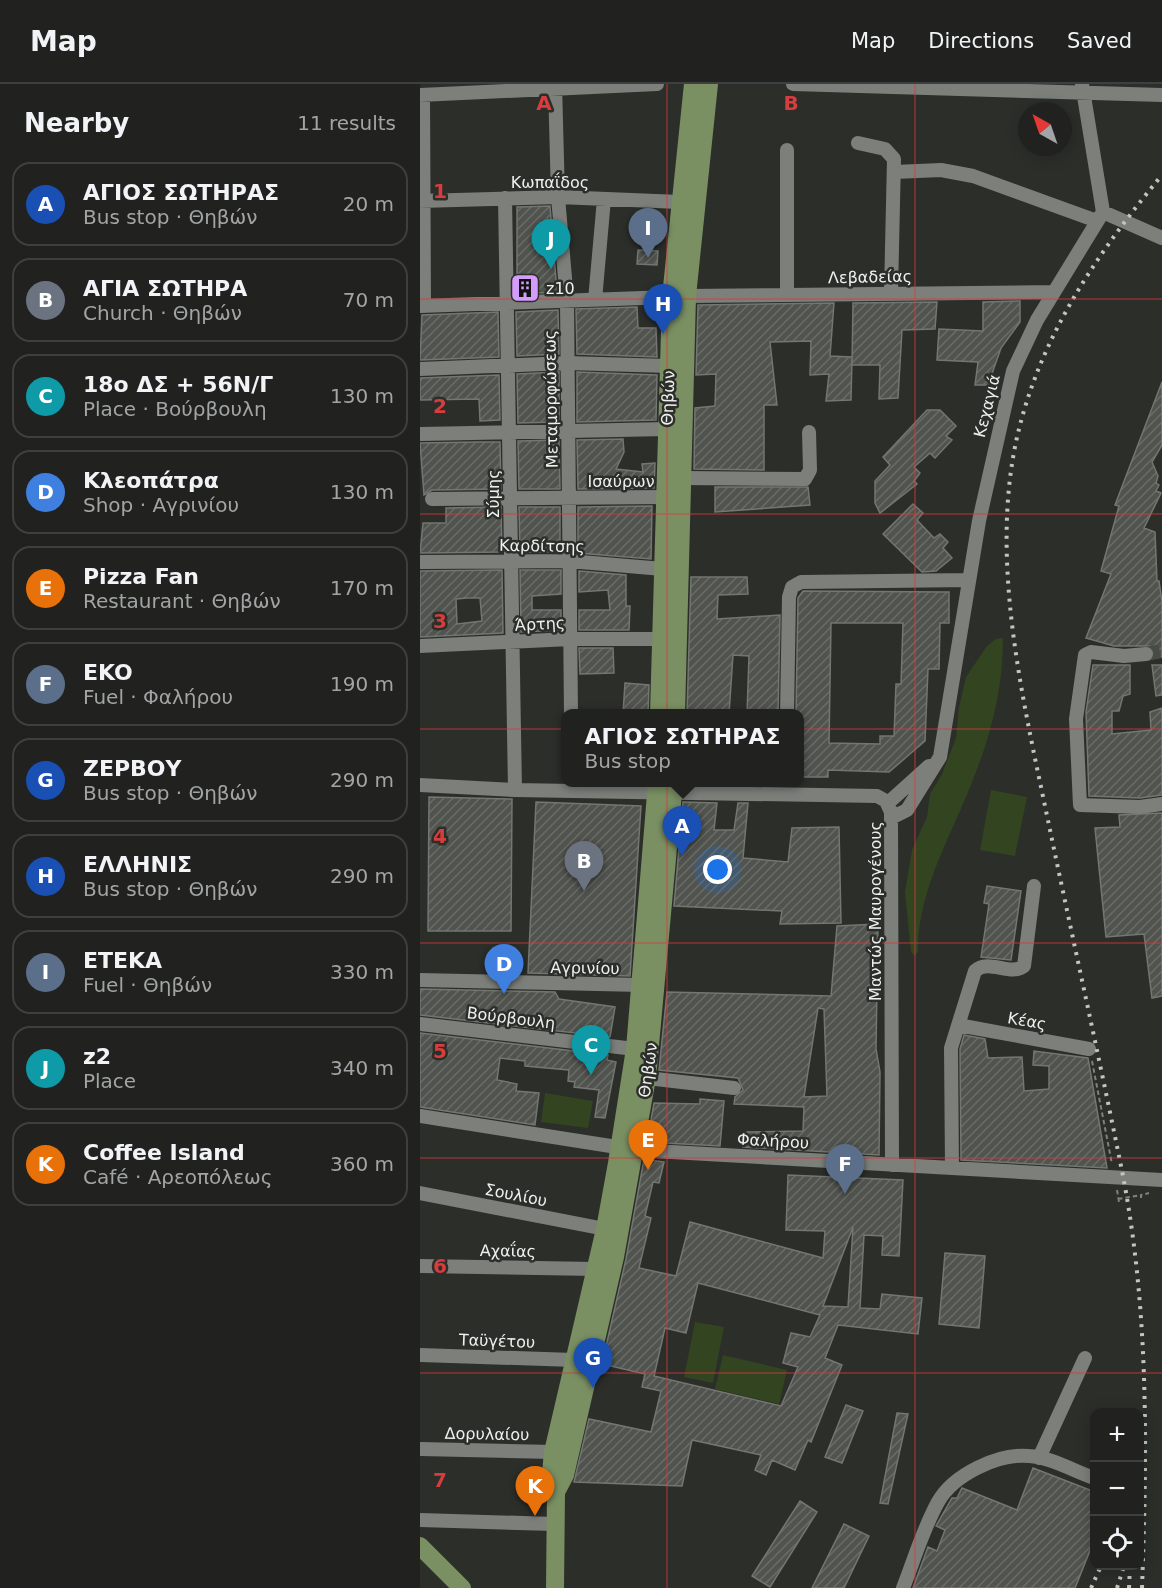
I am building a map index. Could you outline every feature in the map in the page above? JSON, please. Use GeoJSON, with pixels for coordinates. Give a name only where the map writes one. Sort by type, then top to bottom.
{"type":"FeatureCollection","features":[{"type":"Feature","properties":{"kind":"main road","name":"Θηβών"},"geometry":{"type":"LineString","coordinates":[[676,709],[682,478],[680,202],[693,84]]}},
{"type":"Feature","properties":{"kind":"main road","name":"Θηβών"},"geometry":{"type":"LineString","coordinates":[[659,709],[669,366],[709,84]]}},
{"type":"Feature","properties":{"kind":"main road","name":"Θηβών"},"geometry":{"type":"LineString","coordinates":[[556,1492],[565,1475],[615,1257],[628,1149],[641,986],[666,787]]}},
{"type":"Feature","properties":{"kind":"main road","name":"Θηβών"},"geometry":{"type":"LineString","coordinates":[[555,1588],[556,1492],[550,1473],[553,1452],[605,1229],[647,1078],[666,787]]}},
{"type":"Feature","properties":{"kind":"main road"},"geometry":{"type":"LineString","coordinates":[[420,1546],[462,1588]]}},
{"type":"Feature","properties":{"kind":"street"},"geometry":{"type":"LineString","coordinates":[[422,306],[421,95],[657,84]]}},
{"type":"Feature","properties":{"kind":"street"},"geometry":{"type":"LineString","coordinates":[[793,84],[1083,89],[1162,95]]}},
{"type":"Feature","properties":{"kind":"street","name":"Μεταμορφώσεως"},"geometry":{"type":"LineString","coordinates":[[555,87],[558,197],[567,301],[571,709]]}},
{"type":"Feature","properties":{"kind":"street"},"geometry":{"type":"LineString","coordinates":[[1083,89],[1100,216]]}},
{"type":"Feature","properties":{"kind":"street"},"geometry":{"type":"LineString","coordinates":[[858,143],[890,151],[894,159],[891,292]]}},
{"type":"Feature","properties":{"kind":"street"},"geometry":{"type":"LineString","coordinates":[[787,150],[787,295]]}},
{"type":"Feature","properties":{"kind":"street"},"geometry":{"type":"LineString","coordinates":[[894,172],[941,170],[973,176],[1162,238]]}},
{"type":"Feature","properties":{"kind":"street","name":"Κωπαΐδος"},"geometry":{"type":"LineString","coordinates":[[423,201],[558,197],[680,202]]}},
{"type":"Feature","properties":{"kind":"street","name":"Σύμης"},"geometry":{"type":"LineString","coordinates":[[505,198],[515,790]]}},
{"type":"Feature","properties":{"kind":"street"},"geometry":{"type":"LineString","coordinates":[[595,300],[604,198]]}},
{"type":"Feature","properties":{"kind":"street","name":"Κεχαγιά"},"geometry":{"type":"LineString","coordinates":[[891,818],[907,810],[940,757],[989,470],[1010,380],[1023,347],[1053,292],[1100,216]]}},
{"type":"Feature","properties":{"kind":"street","name":"Λεβαδείας"},"geometry":{"type":"LineString","coordinates":[[422,306],[891,292],[1053,292]]}},
{"type":"Feature","properties":{"kind":"street"},"geometry":{"type":"LineString","coordinates":[[420,369],[567,363],[669,366]]}},
{"type":"Feature","properties":{"kind":"street"},"geometry":{"type":"LineString","coordinates":[[420,434],[667,429]]}},
{"type":"Feature","properties":{"kind":"street"},"geometry":{"type":"LineString","coordinates":[[682,478],[805,479],[810,471],[809,432]]}},
{"type":"Feature","properties":{"kind":"street","name":"Ισαύρων"},"geometry":{"type":"LineString","coordinates":[[432,499],[666,497]]}},
{"type":"Feature","properties":{"kind":"street","name":"Καρδίτσης"},"geometry":{"type":"LineString","coordinates":[[420,562],[569,561],[663,569]]}},
{"type":"Feature","properties":{"kind":"street"},"geometry":{"type":"LineString","coordinates":[[787,709],[789,597],[795,584],[801,582],[969,580]]}},
{"type":"Feature","properties":{"kind":"street","name":"Άρτης"},"geometry":{"type":"LineString","coordinates":[[420,646],[570,639],[661,639]]}},
{"type":"Feature","properties":{"kind":"street"},"geometry":{"type":"LineString","coordinates":[[1146,654],[1124,657],[1091,652],[1085,655],[1076,719],[1080,805],[1140,807],[1162,804]]}},
{"type":"Feature","properties":{"kind":"street"},"geometry":{"type":"LineString","coordinates":[[888,803],[940,757]]}},
{"type":"Feature","properties":{"kind":"street","name":"Μαντώς Μαυρογένους"},"geometry":{"type":"LineString","coordinates":[[420,785],[515,790],[571,787],[787,788],[877,796],[888,803],[891,818],[892,1165]]}},
{"type":"Feature","properties":{"kind":"street"},"geometry":{"type":"LineString","coordinates":[[952,1168],[951,1048],[972,976],[978,968],[986,966],[1017,970],[1024,966],[1034,886]]}},
{"type":"Feature","properties":{"kind":"street","name":"Αγρινίου"},"geometry":{"type":"LineString","coordinates":[[420,980],[641,986]]}},
{"type":"Feature","properties":{"kind":"street","name":"Βούρβουλη"},"geometry":{"type":"LineString","coordinates":[[420,1024],[635,1049]]}},
{"type":"Feature","properties":{"kind":"street","name":"Κέας"},"geometry":{"type":"LineString","coordinates":[[958,1025],[1089,1049]]}},
{"type":"Feature","properties":{"kind":"street"},"geometry":{"type":"LineString","coordinates":[[647,1078],[734,1088]]}},
{"type":"Feature","properties":{"kind":"street","name":"Φαλήρου"},"geometry":{"type":"LineString","coordinates":[[420,1116],[628,1149],[1162,1180]]}},
{"type":"Feature","properties":{"kind":"street","name":"Σουλίου"},"geometry":{"type":"LineString","coordinates":[[420,1193],[605,1229]]}},
{"type":"Feature","properties":{"kind":"street","name":"Αχαΐας"},"geometry":{"type":"LineString","coordinates":[[420,1266],[596,1269]]}},
{"type":"Feature","properties":{"kind":"street","name":"Ταϋγέτου"},"geometry":{"type":"LineString","coordinates":[[420,1355],[574,1360]]}},
{"type":"Feature","properties":{"kind":"street"},"geometry":{"type":"LineString","coordinates":[[1039,1458],[1085,1358]]}},
{"type":"Feature","properties":{"kind":"street","name":"Δορυλαίου"},"geometry":{"type":"LineString","coordinates":[[420,1449],[553,1452]]}},
{"type":"Feature","properties":{"kind":"street"},"geometry":{"type":"LineString","coordinates":[[903,1588],[938,1501],[950,1487],[986,1465],[1000,1460],[1029,1456],[1090,1476]]}},
{"type":"Feature","properties":{"kind":"street"},"geometry":{"type":"LineString","coordinates":[[420,1520],[554,1524]]}},
{"type":"Feature","properties":{"kind":"path"},"geometry":{"type":"LineString","coordinates":[[1089,1049],[1115,1177]]}},
{"type":"Feature","properties":{"kind":"path"},"geometry":{"type":"LineString","coordinates":[[1118,1199],[1141,1195]]}},
{"type":"Feature","properties":{"kind":"green space"},"geometry":{"type":"Polygon","coordinates":[[[1003,638],[999,692],[991,726],[974,777],[930,884],[923,906],[918,952],[914,956],[911,952],[905,892],[912,850],[927,817],[930,794],[942,774],[956,738],[959,707],[966,677],[987,646],[996,639],[1003,638]]]}},
{"type":"Feature","properties":{"kind":"green space"},"geometry":{"type":"Polygon","coordinates":[[[991,790],[1027,797],[1015,856],[980,850],[991,790]]]}},
{"type":"Feature","properties":{"kind":"green space"},"geometry":{"type":"Polygon","coordinates":[[[545,1093],[593,1101],[588,1128],[541,1122],[545,1093]]]}},
{"type":"Feature","properties":{"kind":"green space"},"geometry":{"type":"Polygon","coordinates":[[[695,1322],[724,1327],[713,1383],[684,1377],[695,1322]]]}},
{"type":"Feature","properties":{"kind":"green space"},"geometry":{"type":"Polygon","coordinates":[[[723,1355],[787,1370],[779,1404],[715,1389],[723,1355]]]}},
{"type":"Feature","properties":{"kind":"building"},"geometry":{"type":"Polygon","coordinates":[[[550,206],[557,292],[517,294],[517,207],[550,206]]]}},
{"type":"Feature","properties":{"kind":"building"},"geometry":{"type":"Polygon","coordinates":[[[638,250],[658,251],[657,265],[637,264],[638,250]]]}},
{"type":"Feature","properties":{"kind":"building"},"geometry":{"type":"Polygon","coordinates":[[[1020,301],[1020,322],[1001,348],[988,385],[975,385],[978,362],[937,360],[939,329],[983,331],[983,302],[1020,301]]]}},
{"type":"Feature","properties":{"kind":"building"},"geometry":{"type":"Polygon","coordinates":[[[937,302],[935,329],[902,330],[898,398],[879,399],[880,365],[852,365],[853,303],[937,302]]]}},
{"type":"Feature","properties":{"kind":"building"},"geometry":{"type":"Polygon","coordinates":[[[834,303],[830,356],[852,357],[851,400],[826,401],[829,374],[810,375],[811,341],[770,342],[777,405],[764,405],[764,470],[694,469],[695,408],[715,406],[716,374],[696,375],[698,305],[834,303]]]}},
{"type":"Feature","properties":{"kind":"building"},"geometry":{"type":"Polygon","coordinates":[[[637,307],[638,328],[656,328],[657,357],[577,354],[576,309],[637,307]]]}},
{"type":"Feature","properties":{"kind":"building"},"geometry":{"type":"Polygon","coordinates":[[[558,310],[559,354],[517,356],[516,312],[558,310]]]}},
{"type":"Feature","properties":{"kind":"building"},"geometry":{"type":"Polygon","coordinates":[[[498,312],[499,357],[420,360],[422,315],[498,312]]]}},
{"type":"Feature","properties":{"kind":"building"},"geometry":{"type":"Polygon","coordinates":[[[559,372],[559,422],[518,423],[517,374],[559,372]]]}},
{"type":"Feature","properties":{"kind":"building"},"geometry":{"type":"Polygon","coordinates":[[[577,372],[657,375],[656,420],[577,422],[577,372]]]}},
{"type":"Feature","properties":{"kind":"building"},"geometry":{"type":"Polygon","coordinates":[[[499,375],[500,420],[480,421],[479,399],[420,400],[420,378],[499,375]]]}},
{"type":"Feature","properties":{"kind":"building"},"geometry":{"type":"Polygon","coordinates":[[[1162,382],[1162,445],[1152,462],[1158,476],[1156,483],[1159,485],[1156,491],[1161,493],[1144,528],[1155,532],[1157,581],[1159,581],[1162,602],[1162,657],[1155,656],[1154,649],[1149,646],[1114,646],[1086,638],[1111,574],[1101,571],[1119,506],[1115,505],[1162,382]]]}},
{"type":"Feature","properties":{"kind":"building"},"geometry":{"type":"Polygon","coordinates":[[[927,410],[940,410],[956,426],[946,436],[952,440],[935,458],[930,453],[914,467],[920,473],[914,481],[917,484],[880,513],[875,503],[875,481],[890,465],[883,457],[927,410]]]}},
{"type":"Feature","properties":{"kind":"building"},"geometry":{"type":"Polygon","coordinates":[[[623,439],[624,452],[616,469],[643,472],[642,464],[655,463],[654,488],[578,489],[577,440],[623,439]]]}},
{"type":"Feature","properties":{"kind":"building"},"geometry":{"type":"Polygon","coordinates":[[[559,440],[560,489],[519,489],[518,441],[559,440]]]}},
{"type":"Feature","properties":{"kind":"building"},"geometry":{"type":"Polygon","coordinates":[[[500,442],[501,489],[432,490],[424,495],[420,443],[500,442]]]}},
{"type":"Feature","properties":{"kind":"building"},"geometry":{"type":"Polygon","coordinates":[[[715,487],[808,487],[810,505],[715,512],[715,487]]]}},
{"type":"Feature","properties":{"kind":"building"},"geometry":{"type":"Polygon","coordinates":[[[913,504],[923,513],[917,520],[934,538],[940,534],[948,542],[943,548],[952,558],[936,571],[922,572],[883,534],[913,504]]]}},
{"type":"Feature","properties":{"kind":"building"},"geometry":{"type":"Polygon","coordinates":[[[652,506],[651,559],[578,553],[578,507],[652,506]]]}},
{"type":"Feature","properties":{"kind":"building"},"geometry":{"type":"Polygon","coordinates":[[[501,507],[502,552],[420,553],[423,523],[446,523],[446,508],[501,507]]]}},
{"type":"Feature","properties":{"kind":"building"},"geometry":{"type":"Polygon","coordinates":[[[519,507],[560,507],[560,552],[520,552],[519,507]]]}},
{"type":"Feature","properties":{"kind":"building"},"geometry":{"type":"Polygon","coordinates":[[[502,570],[503,633],[420,637],[420,571],[502,570]],[[480,598],[456,599],[457,624],[482,621],[480,598]]]}},
{"type":"Feature","properties":{"kind":"building"},"geometry":{"type":"Polygon","coordinates":[[[520,570],[561,570],[561,594],[532,596],[532,610],[561,610],[561,630],[521,632],[520,570]]]}},
{"type":"Feature","properties":{"kind":"building"},"geometry":{"type":"Polygon","coordinates":[[[579,571],[626,575],[626,606],[630,606],[629,630],[579,630],[579,610],[610,610],[608,590],[579,592],[579,571]]]}},
{"type":"Feature","properties":{"kind":"building"},"geometry":{"type":"Polygon","coordinates":[[[691,577],[747,577],[748,594],[718,595],[717,619],[780,615],[778,709],[747,709],[749,656],[733,655],[729,709],[687,709],[691,577]]]}},
{"type":"Feature","properties":{"kind":"building"},"geometry":{"type":"Polygon","coordinates":[[[803,591],[949,592],[949,623],[940,623],[939,669],[928,669],[925,741],[889,772],[828,770],[828,777],[804,777],[804,709],[796,709],[798,598],[803,591]],[[831,623],[829,743],[880,744],[880,736],[894,736],[896,684],[901,684],[903,623],[831,623]]]}},
{"type":"Feature","properties":{"kind":"building"},"geometry":{"type":"Polygon","coordinates":[[[579,648],[613,648],[614,673],[580,674],[579,648]]]}},
{"type":"Feature","properties":{"kind":"building"},"geometry":{"type":"Polygon","coordinates":[[[1093,665],[1130,665],[1130,694],[1123,696],[1119,711],[1112,711],[1112,734],[1151,730],[1150,712],[1162,708],[1162,795],[1140,798],[1089,796],[1086,712],[1093,665]]]}},
{"type":"Feature","properties":{"kind":"building"},"geometry":{"type":"Polygon","coordinates":[[[1152,665],[1162,665],[1162,695],[1156,696],[1152,665]]]}},
{"type":"Feature","properties":{"kind":"building"},"geometry":{"type":"Polygon","coordinates":[[[625,683],[649,685],[648,709],[623,709],[625,683]]]}},
{"type":"Feature","properties":{"kind":"building"},"geometry":{"type":"Polygon","coordinates":[[[429,797],[512,799],[511,931],[428,931],[429,797]]]}},
{"type":"Feature","properties":{"kind":"building"},"geometry":{"type":"Polygon","coordinates":[[[536,802],[641,806],[630,976],[528,973],[536,802]]]}},
{"type":"Feature","properties":{"kind":"building"},"geometry":{"type":"Polygon","coordinates":[[[683,802],[717,803],[714,830],[734,830],[738,803],[748,803],[743,858],[788,862],[792,828],[839,827],[841,923],[780,924],[782,911],[674,906],[683,802]]]}},
{"type":"Feature","properties":{"kind":"building"},"geometry":{"type":"Polygon","coordinates":[[[1162,813],[1162,996],[1152,998],[1144,934],[1106,937],[1095,828],[1120,827],[1119,815],[1162,813]]]}},
{"type":"Feature","properties":{"kind":"building"},"geometry":{"type":"Polygon","coordinates":[[[987,886],[1021,891],[1011,960],[981,957],[989,904],[984,903],[987,886]]]}},
{"type":"Feature","properties":{"kind":"building"},"geometry":{"type":"Polygon","coordinates":[[[878,924],[876,1049],[880,1072],[879,1155],[743,1147],[745,1132],[803,1131],[804,1107],[734,1104],[735,1097],[743,1090],[738,1078],[659,1070],[667,992],[831,996],[837,926],[878,924]],[[818,1008],[804,1097],[827,1096],[824,1009],[818,1008]]]}},
{"type":"Feature","properties":{"kind":"building"},"geometry":{"type":"Polygon","coordinates":[[[420,989],[555,992],[559,999],[615,1007],[610,1037],[420,1015],[420,989]]]}},
{"type":"Feature","properties":{"kind":"building"},"geometry":{"type":"Polygon","coordinates":[[[420,1033],[608,1055],[607,1060],[616,1062],[605,1118],[595,1117],[599,1090],[574,1087],[575,1082],[568,1081],[569,1070],[525,1066],[525,1061],[500,1058],[497,1080],[517,1084],[516,1091],[539,1093],[535,1125],[420,1107],[420,1033]]]}},
{"type":"Feature","properties":{"kind":"building"},"geometry":{"type":"Polygon","coordinates":[[[964,1035],[985,1039],[988,1058],[1022,1057],[1024,1091],[1049,1089],[1049,1066],[1033,1065],[1034,1051],[1088,1058],[1107,1168],[961,1160],[960,1049],[964,1035]]]}},
{"type":"Feature","properties":{"kind":"building"},"geometry":{"type":"Polygon","coordinates":[[[700,1099],[724,1101],[720,1146],[647,1142],[654,1103],[700,1104],[700,1099]]]}},
{"type":"Feature","properties":{"kind":"building"},"geometry":{"type":"Polygon","coordinates":[[[644,1159],[664,1162],[659,1183],[653,1182],[645,1216],[651,1218],[639,1268],[676,1276],[690,1222],[823,1258],[825,1231],[786,1230],[788,1175],[903,1180],[899,1256],[882,1255],[883,1236],[864,1235],[860,1308],[880,1309],[882,1294],[922,1298],[918,1334],[838,1325],[825,1358],[842,1365],[811,1442],[808,1440],[795,1470],[772,1460],[766,1475],[755,1470],[761,1455],[692,1440],[682,1486],[574,1482],[589,1419],[651,1432],[661,1391],[642,1387],[645,1374],[602,1364],[626,1259],[644,1159]],[[853,1227],[823,1306],[848,1307],[853,1227]],[[698,1283],[686,1333],[665,1328],[654,1376],[781,1406],[798,1367],[783,1363],[791,1333],[810,1337],[820,1315],[698,1283]]]}},
{"type":"Feature","properties":{"kind":"building"},"geometry":{"type":"Polygon","coordinates":[[[945,1253],[985,1256],[979,1328],[939,1324],[945,1253]]]}},
{"type":"Feature","properties":{"kind":"building"},"geometry":{"type":"Polygon","coordinates":[[[846,1405],[863,1411],[842,1463],[825,1457],[846,1405]]]}},
{"type":"Feature","properties":{"kind":"building"},"geometry":{"type":"Polygon","coordinates":[[[897,1413],[908,1414],[888,1504],[880,1503],[897,1413]]]}},
{"type":"Feature","properties":{"kind":"building"},"geometry":{"type":"Polygon","coordinates":[[[1033,1468],[1090,1490],[1090,1550],[1075,1588],[913,1588],[928,1547],[937,1551],[945,1530],[936,1526],[952,1498],[957,1498],[962,1488],[1017,1510],[1033,1468]]]}},
{"type":"Feature","properties":{"kind":"building"},"geometry":{"type":"Polygon","coordinates":[[[800,1501],[817,1512],[770,1587],[752,1576],[800,1501]]]}},
{"type":"Feature","properties":{"kind":"building"},"geometry":{"type":"Polygon","coordinates":[[[844,1524],[869,1536],[844,1588],[812,1588],[844,1524]]]}},
{"type":"Feature","properties":{"kind":"tunnel"},"geometry":{"type":"LineString","coordinates":[[1146,654],[1162,651]]}},
{"type":"Feature","properties":{"kind":"railway"},"geometry":{"type":"LineString","coordinates":[[1142,1588],[1145,1433],[1138,1278],[1123,1176],[1020,682],[1008,579],[1007,528],[1010,478],[1019,429],[1029,393],[1043,359],[1058,326],[1095,263],[1162,175]]}},
{"type":"Feature","properties":{"kind":"railway"},"geometry":{"type":"LineString","coordinates":[[1091,1588],[1099,1570]]}},
{"type":"Feature","properties":{"kind":"railway"},"geometry":{"type":"LineString","coordinates":[[1117,1588],[1123,1570]]}},
{"type":"Feature","properties":{"kind":"railway"},"geometry":{"type":"LineString","coordinates":[[1129,1588],[1130,1570]]}},
{"type":"Feature","properties":{"kind":"place","name":"ΕΤΕΚΑ"},"geometry":{"type":"Point","coordinates":[648,258]}},
{"type":"Feature","properties":{"kind":"place","name":"z2"},"geometry":{"type":"Point","coordinates":[551,269]}},
{"type":"Feature","properties":{"kind":"place","name":"z10"},"geometry":{"type":"Point","coordinates":[525,288]}},
{"type":"Feature","properties":{"kind":"place","name":"ΕΛΛΗΝΙΣ"},"geometry":{"type":"Point","coordinates":[663,334]}},
{"type":"Feature","properties":{"kind":"place","name":"ΑΓΙΟΣ ΣΩΤΗΡΑΣ"},"geometry":{"type":"Point","coordinates":[682,856]}},
{"type":"Feature","properties":{"kind":"place","name":"ΑΓΙΑ ΣΩΤΗΡΑ"},"geometry":{"type":"Point","coordinates":[584,891]}},
{"type":"Feature","properties":{"kind":"place","name":"Κλεοπάτρα"},"geometry":{"type":"Point","coordinates":[504,994]}},
{"type":"Feature","properties":{"kind":"place","name":"18ο ΔΣ + 56Ν/Γ"},"geometry":{"type":"Point","coordinates":[591,1075]}},
{"type":"Feature","properties":{"kind":"place","name":"Pizza Fan"},"geometry":{"type":"Point","coordinates":[648,1170]}},
{"type":"Feature","properties":{"kind":"place","name":"EKO"},"geometry":{"type":"Point","coordinates":[845,1194]}},
{"type":"Feature","properties":{"kind":"place","name":"ΖΕΡΒΟΥ"},"geometry":{"type":"Point","coordinates":[593,1388]}},
{"type":"Feature","properties":{"kind":"place","name":"Coffee Island"},"geometry":{"type":"Point","coordinates":[535,1516]}}]}
